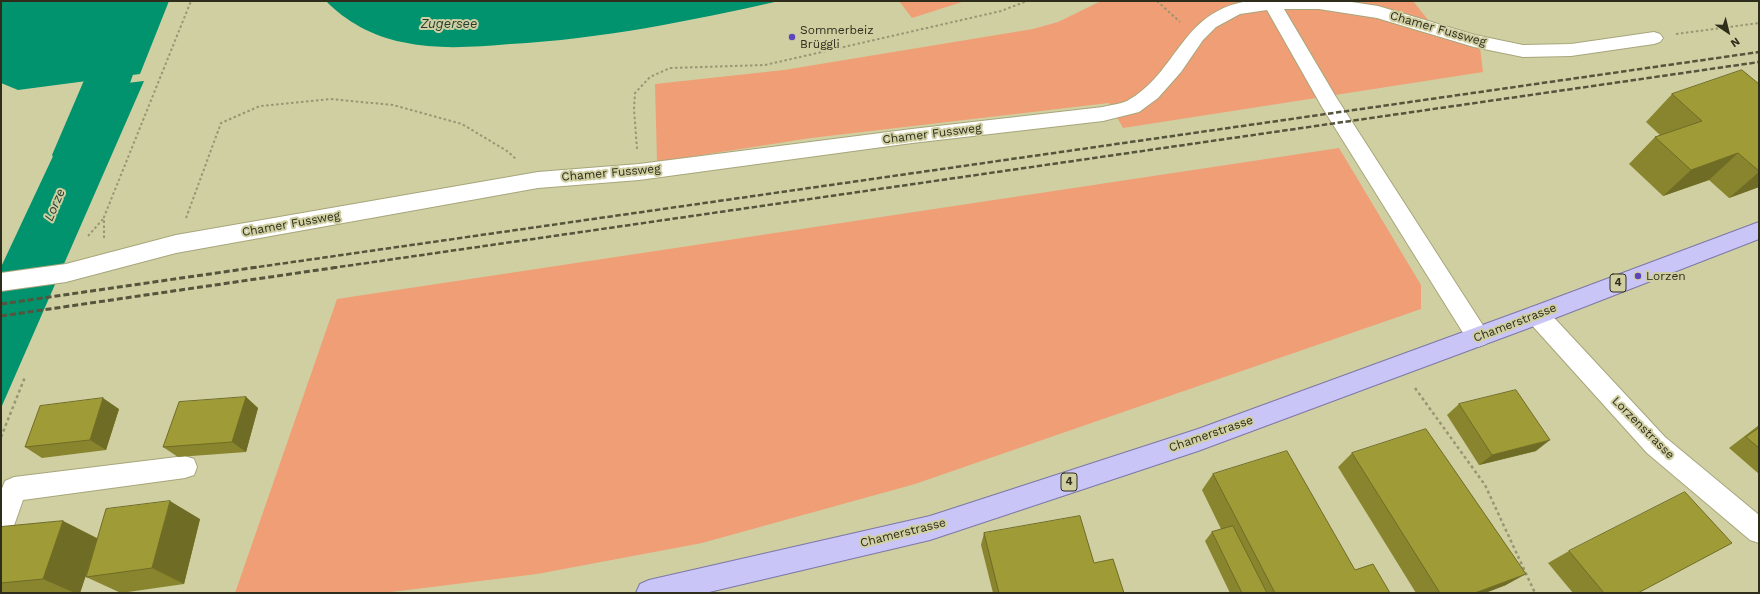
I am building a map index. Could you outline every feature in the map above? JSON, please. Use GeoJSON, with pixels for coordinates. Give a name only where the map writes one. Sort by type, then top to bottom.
{"type":"FeatureCollection","features":[{"type":"Feature","properties":{"kind":"main road","name":"Chamerstrasse"},"geometry":{"type":"LineString","coordinates":[[649,593],[930,528],[1198,440],[1537,315],[1759,230]]}},
{"type":"Feature","properties":{"kind":"street","name":"Chamer Fussweg"},"geometry":{"type":"LineString","coordinates":[[1,282],[66,273],[176,244],[538,180],[639,172],[912,136],[1118,111],[1132,107],[1151,93],[1174,67],[1197,36],[1210,23],[1236,9],[1272,3],[1319,4],[1378,12],[1474,41],[1522,51],[1571,50],[1654,38]]}},
{"type":"Feature","properties":{"kind":"street"},"geometry":{"type":"LineString","coordinates":[[1272,3],[1329,102],[1478,337]]}},
{"type":"Feature","properties":{"kind":"street","name":"Lorzenstrasse"},"geometry":{"type":"LineString","coordinates":[[1537,315],[1656,445],[1759,531]]}},
{"type":"Feature","properties":{"kind":"street"},"geometry":{"type":"LineString","coordinates":[[1,528],[14,489],[185,467]]}},
{"type":"Feature","properties":{"kind":"path"},"geometry":{"type":"LineString","coordinates":[[88,236],[104,217],[191,1]]}},
{"type":"Feature","properties":{"kind":"path"},"geometry":{"type":"LineString","coordinates":[[639,172],[634,109],[635,93],[650,78],[670,68],[765,65],[1001,11],[1027,1]]}},
{"type":"Feature","properties":{"kind":"path"},"geometry":{"type":"LineString","coordinates":[[1157,1],[1197,36]]}},
{"type":"Feature","properties":{"kind":"path"},"geometry":{"type":"LineString","coordinates":[[1654,38],[1759,23]]}},
{"type":"Feature","properties":{"kind":"path"},"geometry":{"type":"LineString","coordinates":[[176,244],[221,123],[260,106],[330,98],[393,105],[462,124],[507,151],[538,180]]}},
{"type":"Feature","properties":{"kind":"path"},"geometry":{"type":"LineString","coordinates":[[1399,366],[1485,485],[1535,593]]}},
{"type":"Feature","properties":{"kind":"path"},"geometry":{"type":"LineString","coordinates":[[1,437],[25,377]]}},
{"type":"Feature","properties":{"kind":"shaded area"},"geometry":{"type":"Polygon","coordinates":[[[899,1],[965,1],[912,18],[899,1]]]}},
{"type":"Feature","properties":{"kind":"shaded area"},"geometry":{"type":"Polygon","coordinates":[[[1101,1],[1413,1],[1429,21],[1430,33],[1480,48],[1483,72],[1123,128],[1109,103],[811,138],[657,162],[655,84],[784,70],[1033,29],[1058,22],[1101,1]]]}},
{"type":"Feature","properties":{"kind":"shaded area"},"geometry":{"type":"Polygon","coordinates":[[[1339,148],[1421,285],[1421,309],[915,484],[702,543],[537,574],[383,593],[235,593],[337,299],[1339,148]]]}},
{"type":"Feature","properties":{"kind":"water"},"geometry":{"type":"Polygon","coordinates":[[[1,1],[169,1],[140,74],[18,90],[1,83],[1,1]]]}},
{"type":"Feature","properties":{"kind":"water","name":"Zugersee"},"geometry":{"type":"Polygon","coordinates":[[[326,1],[779,1],[679,22],[578,38],[544,42],[442,47],[415,45],[391,40],[371,32],[351,21],[326,1]]]}},
{"type":"Feature","properties":{"kind":"water"},"geometry":{"type":"Polygon","coordinates":[[[144,81],[1,408],[1,267],[85,88],[144,81]]]}},
{"type":"Feature","properties":{"kind":"building"},"geometry":{"type":"Polygon","coordinates":[[[1742,70],[1759,84],[1759,171],[1738,153],[1691,170],[1655,137],[1702,121],[1672,94],[1742,70]]]}},
{"type":"Feature","properties":{"kind":"building"},"geometry":{"type":"Polygon","coordinates":[[[1516,390],[1550,440],[1492,455],[1459,404],[1516,390]]]}},
{"type":"Feature","properties":{"kind":"building"},"geometry":{"type":"Polygon","coordinates":[[[246,397],[232,442],[163,447],[179,402],[246,397]]]}},
{"type":"Feature","properties":{"kind":"building"},"geometry":{"type":"Polygon","coordinates":[[[103,398],[90,440],[25,447],[40,406],[103,398]]]}},
{"type":"Feature","properties":{"kind":"building"},"geometry":{"type":"Polygon","coordinates":[[[1759,428],[1759,448],[1746,437],[1759,428]]]}},
{"type":"Feature","properties":{"kind":"building"},"geometry":{"type":"Polygon","coordinates":[[[1426,429],[1526,574],[1475,593],[1440,593],[1352,453],[1426,429]]]}},
{"type":"Feature","properties":{"kind":"building"},"geometry":{"type":"Polygon","coordinates":[[[1287,451],[1355,570],[1373,564],[1390,593],[1275,593],[1213,474],[1287,451]]]}},
{"type":"Feature","properties":{"kind":"building"},"geometry":{"type":"Polygon","coordinates":[[[1685,492],[1732,543],[1638,593],[1604,593],[1569,551],[1685,492]]]}},
{"type":"Feature","properties":{"kind":"building"},"geometry":{"type":"Polygon","coordinates":[[[170,501],[152,568],[86,577],[106,509],[170,501]]]}},
{"type":"Feature","properties":{"kind":"building"},"geometry":{"type":"Polygon","coordinates":[[[1080,516],[1094,563],[1113,559],[1124,593],[999,593],[984,533],[1080,516]]]}},
{"type":"Feature","properties":{"kind":"building"},"geometry":{"type":"Polygon","coordinates":[[[63,521],[43,579],[1,583],[1,527],[63,521]]]}},
{"type":"Feature","properties":{"kind":"building"},"geometry":{"type":"Polygon","coordinates":[[[1233,526],[1267,593],[1242,593],[1212,532],[1233,526]]]}},
{"type":"Feature","properties":{"kind":"waterway","name":"Lorze"},"geometry":{"type":"LineString","coordinates":[[76,155],[108,78],[136,1]]}},
{"type":"Feature","properties":{"kind":"railway"},"geometry":{"type":"LineString","coordinates":[[251,268],[1759,52]]}},
{"type":"Feature","properties":{"kind":"railway"},"geometry":{"type":"LineString","coordinates":[[332,268],[1759,62]]}},
{"type":"Feature","properties":{"kind":"railway"},"geometry":{"type":"LineString","coordinates":[[1,304],[258,267]]}},
{"type":"Feature","properties":{"kind":"railway"},"geometry":{"type":"LineString","coordinates":[[1,316],[339,267]]}},
{"type":"Feature","properties":{"kind":"place","name":"Sommerbeiz Brüggli"},"geometry":{"type":"Point","coordinates":[792,37]}},
{"type":"Feature","properties":{"kind":"place","name":"Lorzen"},"geometry":{"type":"Point","coordinates":[1638,276]}}]}
